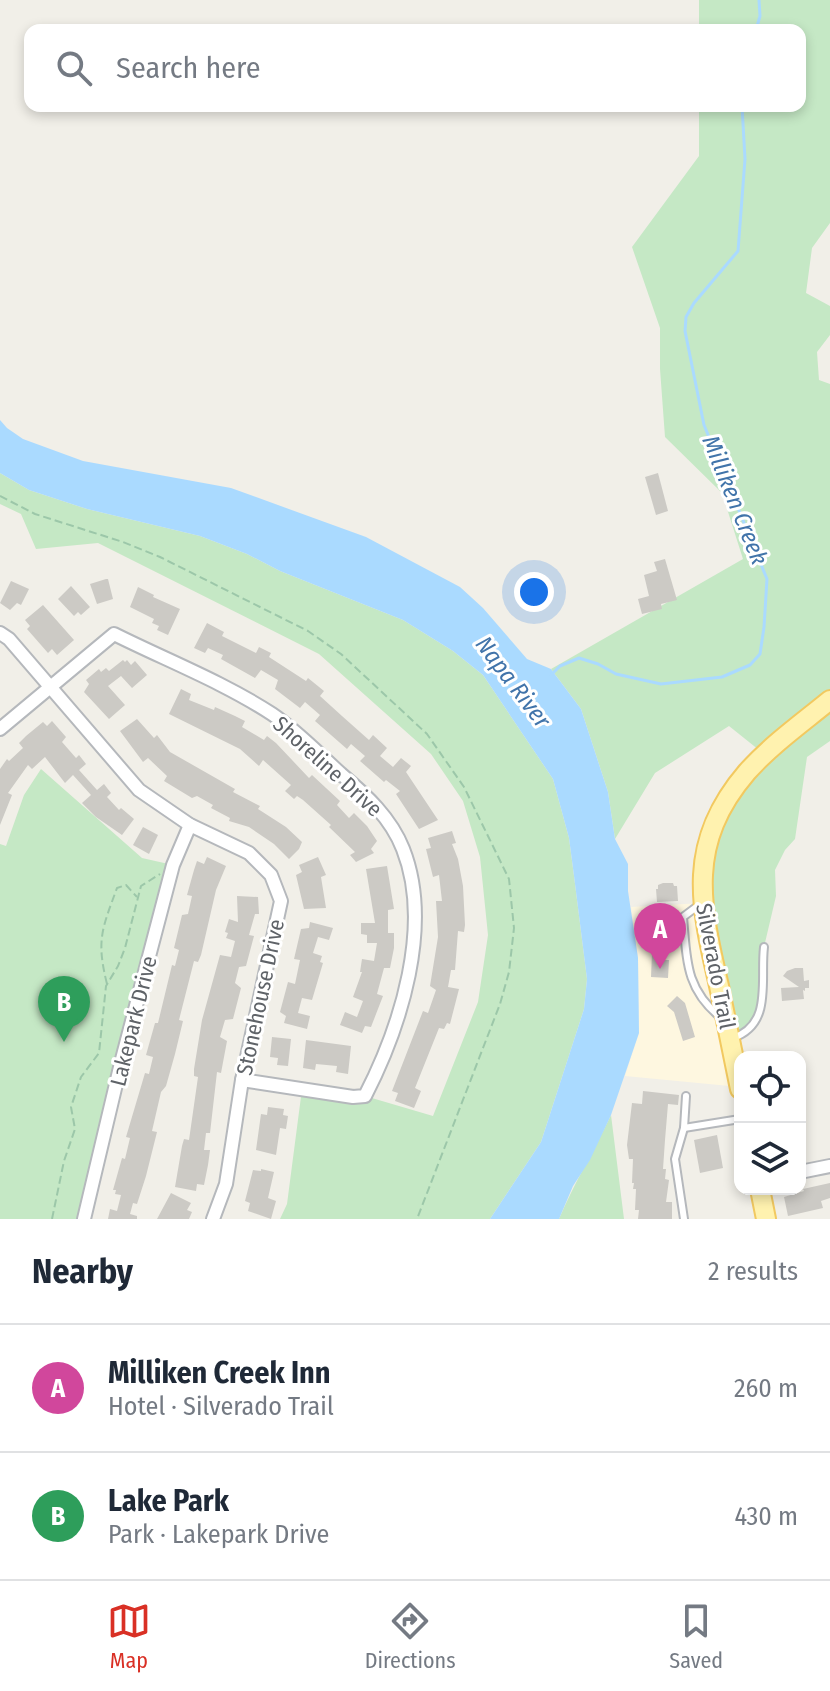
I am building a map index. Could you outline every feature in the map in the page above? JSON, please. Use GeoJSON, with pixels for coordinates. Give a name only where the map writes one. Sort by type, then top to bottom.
{"type":"FeatureCollection","features":[{"type":"Feature","properties":{"kind":"main road","name":"Silverado Trail"},"geometry":{"type":"LineString","coordinates":[[734,1060],[704,921],[701,887],[709,836],[730,795],[764,754],[830,700]]}},
{"type":"Feature","properties":{"kind":"main road"},"geometry":{"type":"LineString","coordinates":[[761,1195],[766,1219]]}},
{"type":"Feature","properties":{"kind":"street","name":"Stonehouse Drive"},"geometry":{"type":"LineString","coordinates":[[0,633],[9,639],[139,790],[190,825],[249,853],[271,875],[281,901],[242,1080],[226,1184],[213,1219]]}},
{"type":"Feature","properties":{"kind":"street","name":"Shoreline Drive"},"geometry":{"type":"LineString","coordinates":[[50,687],[114,634],[245,698],[274,716],[367,797],[394,831],[409,868],[414,933],[411,969],[403,1004],[380,1067],[365,1096],[353,1097],[242,1080]]}},
{"type":"Feature","properties":{"kind":"street"},"geometry":{"type":"LineString","coordinates":[[0,729],[50,687]]}},
{"type":"Feature","properties":{"kind":"street","name":"Lakepark Drive"},"geometry":{"type":"LineString","coordinates":[[84,1219],[173,865],[190,825]]}},
{"type":"Feature","properties":{"kind":"street"},"geometry":{"type":"LineString","coordinates":[[806,1171],[830,1166]]}},
{"type":"Feature","properties":{"kind":"lane"},"geometry":{"type":"LineString","coordinates":[[703,903],[683,917],[688,972],[703,1003],[728,1031],[747,1033],[754,1027],[761,1012],[764,947]]}},
{"type":"Feature","properties":{"kind":"lane"},"geometry":{"type":"LineString","coordinates":[[684,1219],[675,1159],[684,1128],[686,1096]]}},
{"type":"Feature","properties":{"kind":"lane"},"geometry":{"type":"LineString","coordinates":[[684,1128],[734,1120]]}},
{"type":"Feature","properties":{"kind":"path"},"geometry":{"type":"LineString","coordinates":[[107,984],[125,948],[141,886],[173,865]]}},
{"type":"Feature","properties":{"kind":"path"},"geometry":{"type":"LineString","coordinates":[[52,1219],[64,1161],[75,1129],[71,1107],[81,1077],[99,1053],[107,984],[100,957],[105,916],[117,888],[126,885],[137,898]]}},
{"type":"Feature","properties":{"kind":"shaded area"},"geometry":{"type":"Polygon","coordinates":[[[703,903],[734,1057],[734,1086],[625,1076],[639,1033],[638,958],[631,907],[703,903]]]}},
{"type":"Feature","properties":{"kind":"green space"},"geometry":{"type":"Polygon","coordinates":[[[699,0],[830,0],[830,223],[812,248],[806,293],[830,306],[830,335],[817,352],[819,380],[830,384],[830,741],[807,757],[795,839],[785,850],[775,870],[776,896],[764,947],[761,1012],[734,1040],[719,941],[704,921],[709,836],[764,754],[729,726],[655,773],[615,839],[608,792],[581,709],[551,669],[743,559],[722,493],[665,437],[660,328],[632,247],[699,156],[699,112],[806,112],[806,24],[699,24],[699,0]]]}},
{"type":"Feature","properties":{"kind":"green space"},"geometry":{"type":"Polygon","coordinates":[[[0,473],[29,490],[87,509],[200,536],[403,620],[453,651],[483,675],[553,779],[569,838],[587,979],[584,1009],[541,1142],[490,1219],[280,1219],[287,1204],[302,1089],[365,1096],[433,1116],[478,1002],[488,935],[480,857],[463,801],[431,754],[319,654],[98,543],[36,549],[21,514],[0,504],[0,473]]]}},
{"type":"Feature","properties":{"kind":"green space"},"geometry":{"type":"Polygon","coordinates":[[[41,769],[142,858],[173,865],[85,1219],[0,1219],[0,844],[6,846],[24,795],[41,769]]]}},
{"type":"Feature","properties":{"kind":"green space"},"geometry":{"type":"Polygon","coordinates":[[[611,1115],[624,1219],[559,1219],[571,1193],[611,1115]]]}},
{"type":"Feature","properties":{"kind":"water","name":"Napa River"},"geometry":{"type":"Polygon","coordinates":[[[0,420],[23,439],[83,461],[231,488],[366,537],[460,587],[483,608],[527,659],[551,669],[581,709],[608,792],[615,839],[628,864],[628,891],[638,958],[639,1033],[611,1115],[559,1219],[490,1219],[541,1142],[584,1009],[587,979],[569,838],[553,779],[483,675],[453,651],[403,620],[280,571],[247,554],[200,536],[87,509],[29,490],[0,473],[0,420]]]}},
{"type":"Feature","properties":{"kind":"building"},"geometry":{"type":"Polygon","coordinates":[[[658,473],[668,511],[656,515],[645,477],[658,473]]]}},
{"type":"Feature","properties":{"kind":"building"},"geometry":{"type":"Polygon","coordinates":[[[665,559],[677,600],[661,604],[662,609],[642,614],[638,599],[649,596],[644,575],[657,571],[654,562],[665,559]]]}},
{"type":"Feature","properties":{"kind":"building"},"geometry":{"type":"Polygon","coordinates":[[[108,579],[113,599],[97,604],[90,584],[108,579]]]}},
{"type":"Feature","properties":{"kind":"building"},"geometry":{"type":"Polygon","coordinates":[[[11,581],[29,589],[21,605],[17,603],[10,610],[0,603],[11,581]]]}},
{"type":"Feature","properties":{"kind":"building"},"geometry":{"type":"Polygon","coordinates":[[[71,586],[90,607],[81,615],[78,612],[74,616],[58,599],[71,586]]]}},
{"type":"Feature","properties":{"kind":"building"},"geometry":{"type":"Polygon","coordinates":[[[138,587],[180,609],[168,635],[157,630],[159,626],[152,623],[154,619],[130,607],[138,587]]]}},
{"type":"Feature","properties":{"kind":"building"},"geometry":{"type":"Polygon","coordinates":[[[43,605],[74,640],[57,655],[52,649],[48,653],[27,629],[30,626],[25,620],[43,605]]]}},
{"type":"Feature","properties":{"kind":"building"},"geometry":{"type":"Polygon","coordinates":[[[207,623],[224,632],[222,636],[256,653],[259,647],[271,653],[269,657],[306,681],[308,678],[324,691],[320,696],[342,716],[369,740],[373,735],[387,748],[380,756],[393,767],[401,758],[411,766],[406,772],[438,820],[419,829],[396,794],[400,791],[360,761],[365,756],[351,744],[347,749],[315,721],[320,715],[305,702],[300,708],[275,689],[278,680],[261,670],[255,678],[221,659],[223,655],[208,648],[205,653],[194,648],[207,623]]]}},
{"type":"Feature","properties":{"kind":"building"},"geometry":{"type":"Polygon","coordinates":[[[123,660],[131,665],[135,661],[147,675],[132,688],[121,676],[108,686],[125,705],[109,719],[84,692],[89,684],[86,680],[99,669],[101,672],[106,668],[109,671],[123,660]]]}},
{"type":"Feature","properties":{"kind":"building"},"geometry":{"type":"Polygon","coordinates":[[[181,689],[191,694],[189,700],[235,716],[245,721],[242,727],[264,740],[267,736],[276,743],[309,778],[312,775],[340,801],[337,805],[349,818],[354,813],[367,826],[377,841],[371,849],[374,853],[356,862],[350,855],[355,852],[329,827],[331,825],[303,800],[297,796],[294,799],[285,791],[291,785],[263,760],[259,766],[240,749],[169,714],[181,689]]]}},
{"type":"Feature","properties":{"kind":"building"},"geometry":{"type":"Polygon","coordinates":[[[137,719],[154,738],[157,735],[170,752],[260,806],[258,809],[286,827],[302,842],[299,849],[289,859],[249,827],[229,821],[230,818],[211,808],[213,805],[197,796],[192,798],[164,781],[167,776],[148,758],[143,762],[120,731],[137,719]]]}},
{"type":"Feature","properties":{"kind":"building"},"geometry":{"type":"Polygon","coordinates":[[[52,721],[66,737],[62,742],[86,764],[79,770],[97,790],[104,784],[111,793],[107,797],[119,810],[121,808],[134,819],[122,835],[82,803],[91,795],[73,775],[65,783],[45,757],[32,769],[28,765],[8,793],[12,795],[0,825],[0,769],[7,759],[9,761],[23,748],[19,743],[26,736],[43,722],[47,726],[52,721]]]}},
{"type":"Feature","properties":{"kind":"building"},"geometry":{"type":"Polygon","coordinates":[[[143,827],[158,835],[149,854],[133,845],[143,827]]]}},
{"type":"Feature","properties":{"kind":"building"},"geometry":{"type":"Polygon","coordinates":[[[452,831],[456,843],[452,844],[463,886],[465,925],[464,932],[458,931],[455,970],[451,970],[448,987],[459,989],[450,1024],[447,1023],[444,1029],[439,1028],[415,1088],[421,1091],[414,1108],[395,1101],[398,1093],[392,1091],[423,1011],[428,1013],[436,990],[430,986],[438,937],[436,901],[442,901],[439,875],[433,877],[426,849],[431,848],[428,838],[452,831]]]}},
{"type":"Feature","properties":{"kind":"building"},"geometry":{"type":"Polygon","coordinates":[[[207,857],[226,866],[216,890],[201,955],[198,962],[194,961],[179,1020],[183,1021],[175,1054],[166,1086],[161,1092],[152,1131],[157,1132],[146,1176],[137,1204],[133,1203],[130,1214],[137,1216],[137,1219],[108,1219],[110,1209],[117,1211],[121,1195],[113,1190],[122,1158],[125,1159],[130,1138],[126,1137],[145,1073],[149,1074],[153,1057],[146,1055],[155,1023],[158,1023],[172,965],[175,966],[179,950],[174,948],[182,915],[188,914],[192,896],[187,895],[197,861],[204,864],[207,857]]]}},
{"type":"Feature","properties":{"kind":"building"},"geometry":{"type":"Polygon","coordinates":[[[318,857],[326,875],[321,877],[326,908],[304,909],[296,875],[302,872],[299,865],[318,857]]]}},
{"type":"Feature","properties":{"kind":"building"},"geometry":{"type":"Polygon","coordinates":[[[387,866],[394,909],[388,910],[388,933],[394,933],[394,948],[390,968],[384,968],[377,994],[383,996],[371,1027],[365,1026],[362,1033],[340,1025],[345,1012],[357,1017],[363,1001],[353,997],[362,972],[362,959],[374,961],[377,943],[367,943],[367,935],[361,934],[361,923],[375,923],[366,869],[387,866]]]}},
{"type":"Feature","properties":{"kind":"building"},"geometry":{"type":"Polygon","coordinates":[[[663,883],[677,886],[678,901],[657,902],[656,889],[663,883]]]}},
{"type":"Feature","properties":{"kind":"building"},"geometry":{"type":"Polygon","coordinates":[[[237,896],[258,897],[259,914],[255,914],[249,935],[254,936],[246,966],[239,967],[235,983],[241,988],[233,1019],[225,1020],[220,1037],[227,1041],[221,1073],[217,1072],[210,1133],[206,1133],[204,1150],[210,1150],[208,1165],[204,1185],[197,1184],[196,1191],[175,1187],[184,1139],[189,1140],[198,1077],[194,1076],[194,1069],[202,1020],[220,955],[231,957],[235,941],[226,938],[228,933],[225,932],[229,919],[238,922],[237,896]]]}},
{"type":"Feature","properties":{"kind":"building"},"geometry":{"type":"Polygon","coordinates":[[[310,922],[333,928],[329,940],[318,937],[313,953],[322,956],[320,962],[323,963],[312,1000],[302,998],[298,1013],[310,1016],[307,1029],[284,1023],[286,1016],[280,1012],[288,982],[295,984],[300,960],[294,959],[301,929],[309,928],[310,922]]]}},
{"type":"Feature","properties":{"kind":"building"},"geometry":{"type":"Polygon","coordinates":[[[652,953],[665,954],[665,960],[669,960],[668,978],[651,977],[652,953]]]}},
{"type":"Feature","properties":{"kind":"building"},"geometry":{"type":"Polygon","coordinates":[[[795,968],[803,968],[804,981],[809,980],[809,988],[803,990],[804,999],[782,1001],[781,988],[799,987],[783,976],[795,968]]]}},
{"type":"Feature","properties":{"kind":"building"},"geometry":{"type":"Polygon","coordinates":[[[677,996],[685,1003],[695,1037],[683,1041],[674,1012],[667,1006],[677,996]]]}},
{"type":"Feature","properties":{"kind":"building"},"geometry":{"type":"Polygon","coordinates":[[[272,1037],[291,1039],[288,1066],[277,1065],[278,1058],[270,1057],[272,1037]]]}},
{"type":"Feature","properties":{"kind":"building"},"geometry":{"type":"Polygon","coordinates":[[[306,1040],[351,1046],[348,1074],[336,1072],[337,1066],[316,1064],[315,1070],[303,1068],[306,1040]]]}},
{"type":"Feature","properties":{"kind":"building"},"geometry":{"type":"Polygon","coordinates":[[[643,1091],[679,1095],[678,1105],[668,1104],[663,1169],[666,1169],[665,1179],[669,1180],[666,1202],[672,1202],[672,1219],[638,1219],[639,1210],[635,1210],[633,1159],[629,1159],[627,1145],[632,1103],[642,1104],[643,1091]]]}},
{"type":"Feature","properties":{"kind":"building"},"geometry":{"type":"Polygon","coordinates":[[[268,1107],[284,1109],[283,1115],[288,1116],[286,1129],[280,1128],[276,1155],[256,1150],[261,1114],[267,1115],[268,1107]]]}},
{"type":"Feature","properties":{"kind":"building"},"geometry":{"type":"Polygon","coordinates":[[[717,1135],[723,1168],[700,1173],[694,1140],[717,1135]]]}},
{"type":"Feature","properties":{"kind":"building"},"geometry":{"type":"Polygon","coordinates":[[[253,1170],[274,1172],[268,1198],[276,1201],[271,1219],[248,1211],[250,1203],[245,1201],[253,1170]]]}},
{"type":"Feature","properties":{"kind":"building"},"geometry":{"type":"Polygon","coordinates":[[[830,1183],[830,1198],[821,1201],[823,1208],[788,1216],[784,1197],[806,1195],[806,1188],[830,1183]]]}},
{"type":"Feature","properties":{"kind":"building"},"geometry":{"type":"Polygon","coordinates":[[[171,1193],[191,1203],[187,1210],[192,1212],[189,1219],[157,1219],[171,1193]]]}},
{"type":"Feature","properties":{"kind":"waterway","name":"Milliken Creek"},"geometry":{"type":"LineString","coordinates":[[758,24],[759,0]]}},
{"type":"Feature","properties":{"kind":"waterway","name":"Milliken Creek"},"geometry":{"type":"LineString","coordinates":[[551,675],[560,666],[579,658],[616,674],[661,684],[722,677],[750,665],[760,654],[767,579],[704,425],[685,331],[686,317],[694,303],[738,251],[745,159],[742,112]]}},
{"type":"Feature","properties":{"kind":"place","name":"Milliken Creek Inn"},"geometry":{"type":"Point","coordinates":[660,969]}},
{"type":"Feature","properties":{"kind":"place","name":"Lake Park"},"geometry":{"type":"Point","coordinates":[64,1042]}}]}
